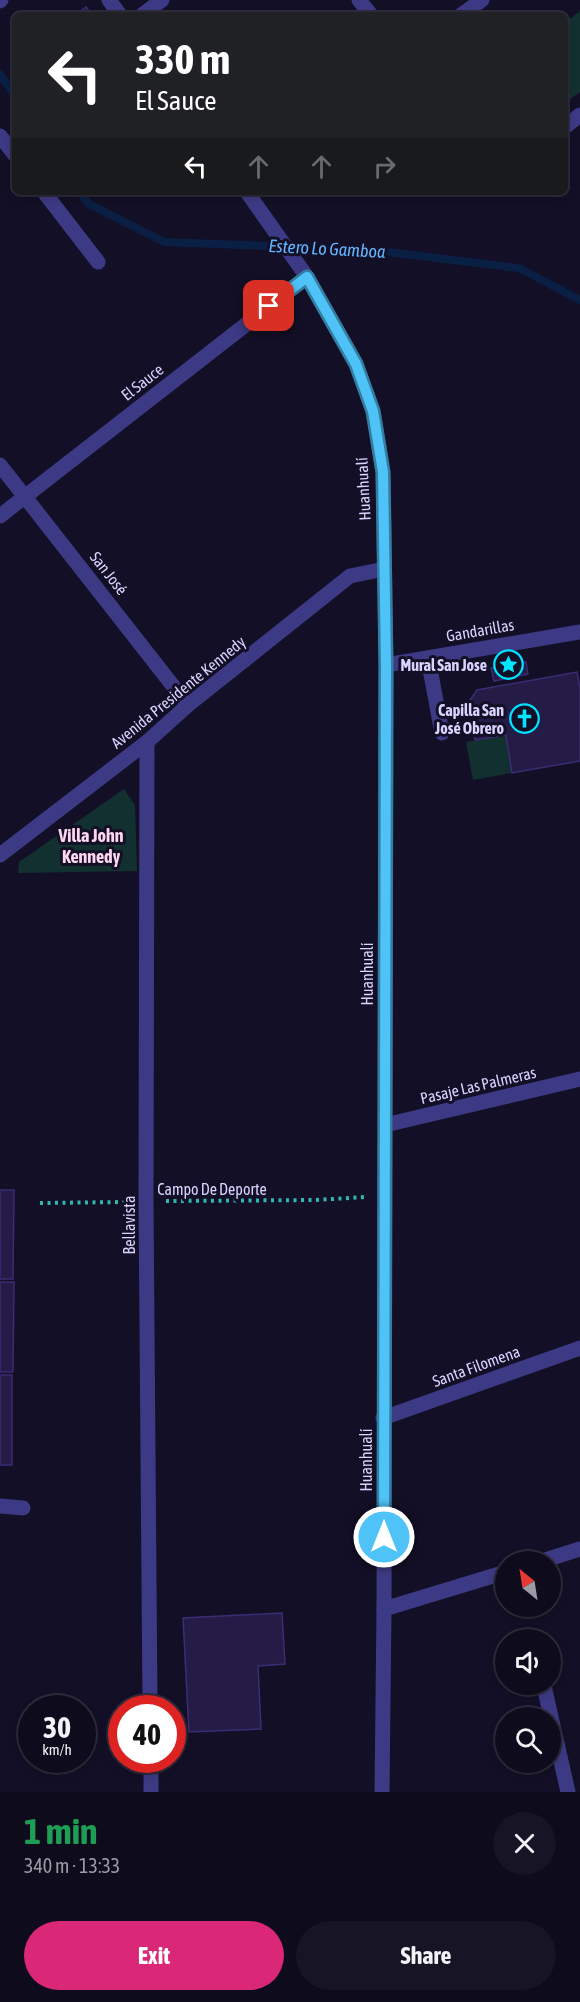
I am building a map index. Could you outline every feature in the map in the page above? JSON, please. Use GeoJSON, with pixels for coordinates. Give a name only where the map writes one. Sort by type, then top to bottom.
{"type":"FeatureCollection","features":[{"type":"Feature","properties":{"kind":"street"},"geometry":{"type":"LineString","coordinates":[[146,12],[162,0]]}},
{"type":"Feature","properties":{"kind":"street"},"geometry":{"type":"LineString","coordinates":[[359,0],[369,12]]}},
{"type":"Feature","properties":{"kind":"street"},"geometry":{"type":"LineString","coordinates":[[465,12],[482,0]]}},
{"type":"Feature","properties":{"kind":"street"},"geometry":{"type":"LineString","coordinates":[[0,136],[12,151]]}},
{"type":"Feature","properties":{"kind":"street"},"geometry":{"type":"LineString","coordinates":[[46,195],[98,262]]}},
{"type":"Feature","properties":{"kind":"street","name":"Huanhualí"},"geometry":{"type":"LineString","coordinates":[[249,195],[295,258],[356,364],[373,411],[383,472],[386,665],[382,1792]]}},
{"type":"Feature","properties":{"kind":"street","name":"El Sauce"},"geometry":{"type":"LineString","coordinates":[[0,516],[307,277]]}},
{"type":"Feature","properties":{"kind":"street","name":"San José"},"geometry":{"type":"LineString","coordinates":[[0,465],[188,705]]}},
{"type":"Feature","properties":{"kind":"street","name":"Avenida Presidente Kennedy"},"geometry":{"type":"LineString","coordinates":[[0,855],[147,742],[188,705],[350,576],[384,568]]}},
{"type":"Feature","properties":{"kind":"street","name":"Gandarillas"},"geometry":{"type":"LineString","coordinates":[[386,665],[580,632]]}},
{"type":"Feature","properties":{"kind":"street"},"geometry":{"type":"LineString","coordinates":[[428,658],[442,733]]}},
{"type":"Feature","properties":{"kind":"street","name":"Bellavista"},"geometry":{"type":"LineString","coordinates":[[147,742],[146,1201],[150,1695]]}},
{"type":"Feature","properties":{"kind":"street","name":"Pasaje Las Palmeras"},"geometry":{"type":"LineString","coordinates":[[385,1125],[580,1079]]}},
{"type":"Feature","properties":{"kind":"street","name":"Santa Filomena"},"geometry":{"type":"LineString","coordinates":[[383,1418],[580,1348]]}},
{"type":"Feature","properties":{"kind":"street"},"geometry":{"type":"LineString","coordinates":[[0,1506],[23,1508]]}},
{"type":"Feature","properties":{"kind":"street"},"geometry":{"type":"LineString","coordinates":[[561,1555],[580,1549]]}},
{"type":"Feature","properties":{"kind":"street"},"geometry":{"type":"LineString","coordinates":[[384,1609],[495,1575]]}},
{"type":"Feature","properties":{"kind":"street"},"geometry":{"type":"LineString","coordinates":[[546,1695],[568,1792]]}},
{"type":"Feature","properties":{"kind":"street"},"geometry":{"type":"LineString","coordinates":[[151,1773],[151,1792]]}},
{"type":"Feature","properties":{"kind":"path","name":"Campo De Deporte"},"geometry":{"type":"LineString","coordinates":[[40,1203],[316,1200],[384,1196]]}},
{"type":"Feature","properties":{"kind":"green space"},"geometry":{"type":"Polygon","coordinates":[[[580,11],[580,92],[568,101],[568,20],[580,11]]]}},
{"type":"Feature","properties":{"kind":"green space"},"geometry":{"type":"Polygon","coordinates":[[[506,735],[512,773],[473,780],[466,742],[506,735]]]}},
{"type":"Feature","properties":{"kind":"green space"},"geometry":{"type":"Polygon","coordinates":[[[124,789],[135,805],[137,871],[18,873],[19,862],[124,789]]]}},
{"type":"Feature","properties":{"kind":"building"},"geometry":{"type":"Polygon","coordinates":[[[86,7],[90,12],[79,12],[86,7]]]}},
{"type":"Feature","properties":{"kind":"building"},"geometry":{"type":"Polygon","coordinates":[[[526,662],[528,674],[494,681],[491,668],[526,662]]]}},
{"type":"Feature","properties":{"kind":"building","name":"Capilla San José Obrero"},"geometry":{"type":"Polygon","coordinates":[[[577,672],[580,689],[580,761],[512,773],[506,735],[475,740],[468,703],[477,690],[577,672]]]}},
{"type":"Feature","properties":{"kind":"building"},"geometry":{"type":"Polygon","coordinates":[[[0,1190],[14,1190],[13,1279],[0,1279],[0,1190]]]}},
{"type":"Feature","properties":{"kind":"building"},"geometry":{"type":"Polygon","coordinates":[[[0,1282],[14,1282],[13,1372],[0,1372],[0,1282]]]}},
{"type":"Feature","properties":{"kind":"building"},"geometry":{"type":"Polygon","coordinates":[[[0,1375],[12,1375],[12,1465],[0,1465],[0,1375]]]}},
{"type":"Feature","properties":{"kind":"building"},"geometry":{"type":"Polygon","coordinates":[[[282,1613],[285,1664],[258,1666],[261,1729],[189,1732],[183,1618],[282,1613]]]}},
{"type":"Feature","properties":{"kind":"waterway","name":"Estero Lo Gamboa"},"geometry":{"type":"LineString","coordinates":[[0,74],[12,92]]}},
{"type":"Feature","properties":{"kind":"waterway","name":"Estero Lo Gamboa"},"geometry":{"type":"LineString","coordinates":[[82,195],[89,204],[164,242],[371,250],[519,268],[580,300]]}},
{"type":"Feature","properties":{"kind":"place","name":"Mural San Jose"},"geometry":{"type":"Point","coordinates":[508,665]}},
{"type":"Feature","properties":{"kind":"place","name":"Capilla San José Obrero"},"geometry":{"type":"Point","coordinates":[525,719]}},
{"type":"Feature","properties":{"kind":"district","name":"Villa John Kennedy"},"geometry":{"type":"Point","coordinates":[91,846]}},
{"type":"Feature","properties":{"kind":"route"},"geometry":{"type":"LineString","coordinates":[[269,306],[307,277],[356,364],[373,411],[383,472],[386,665],[384,1537]]}}]}
